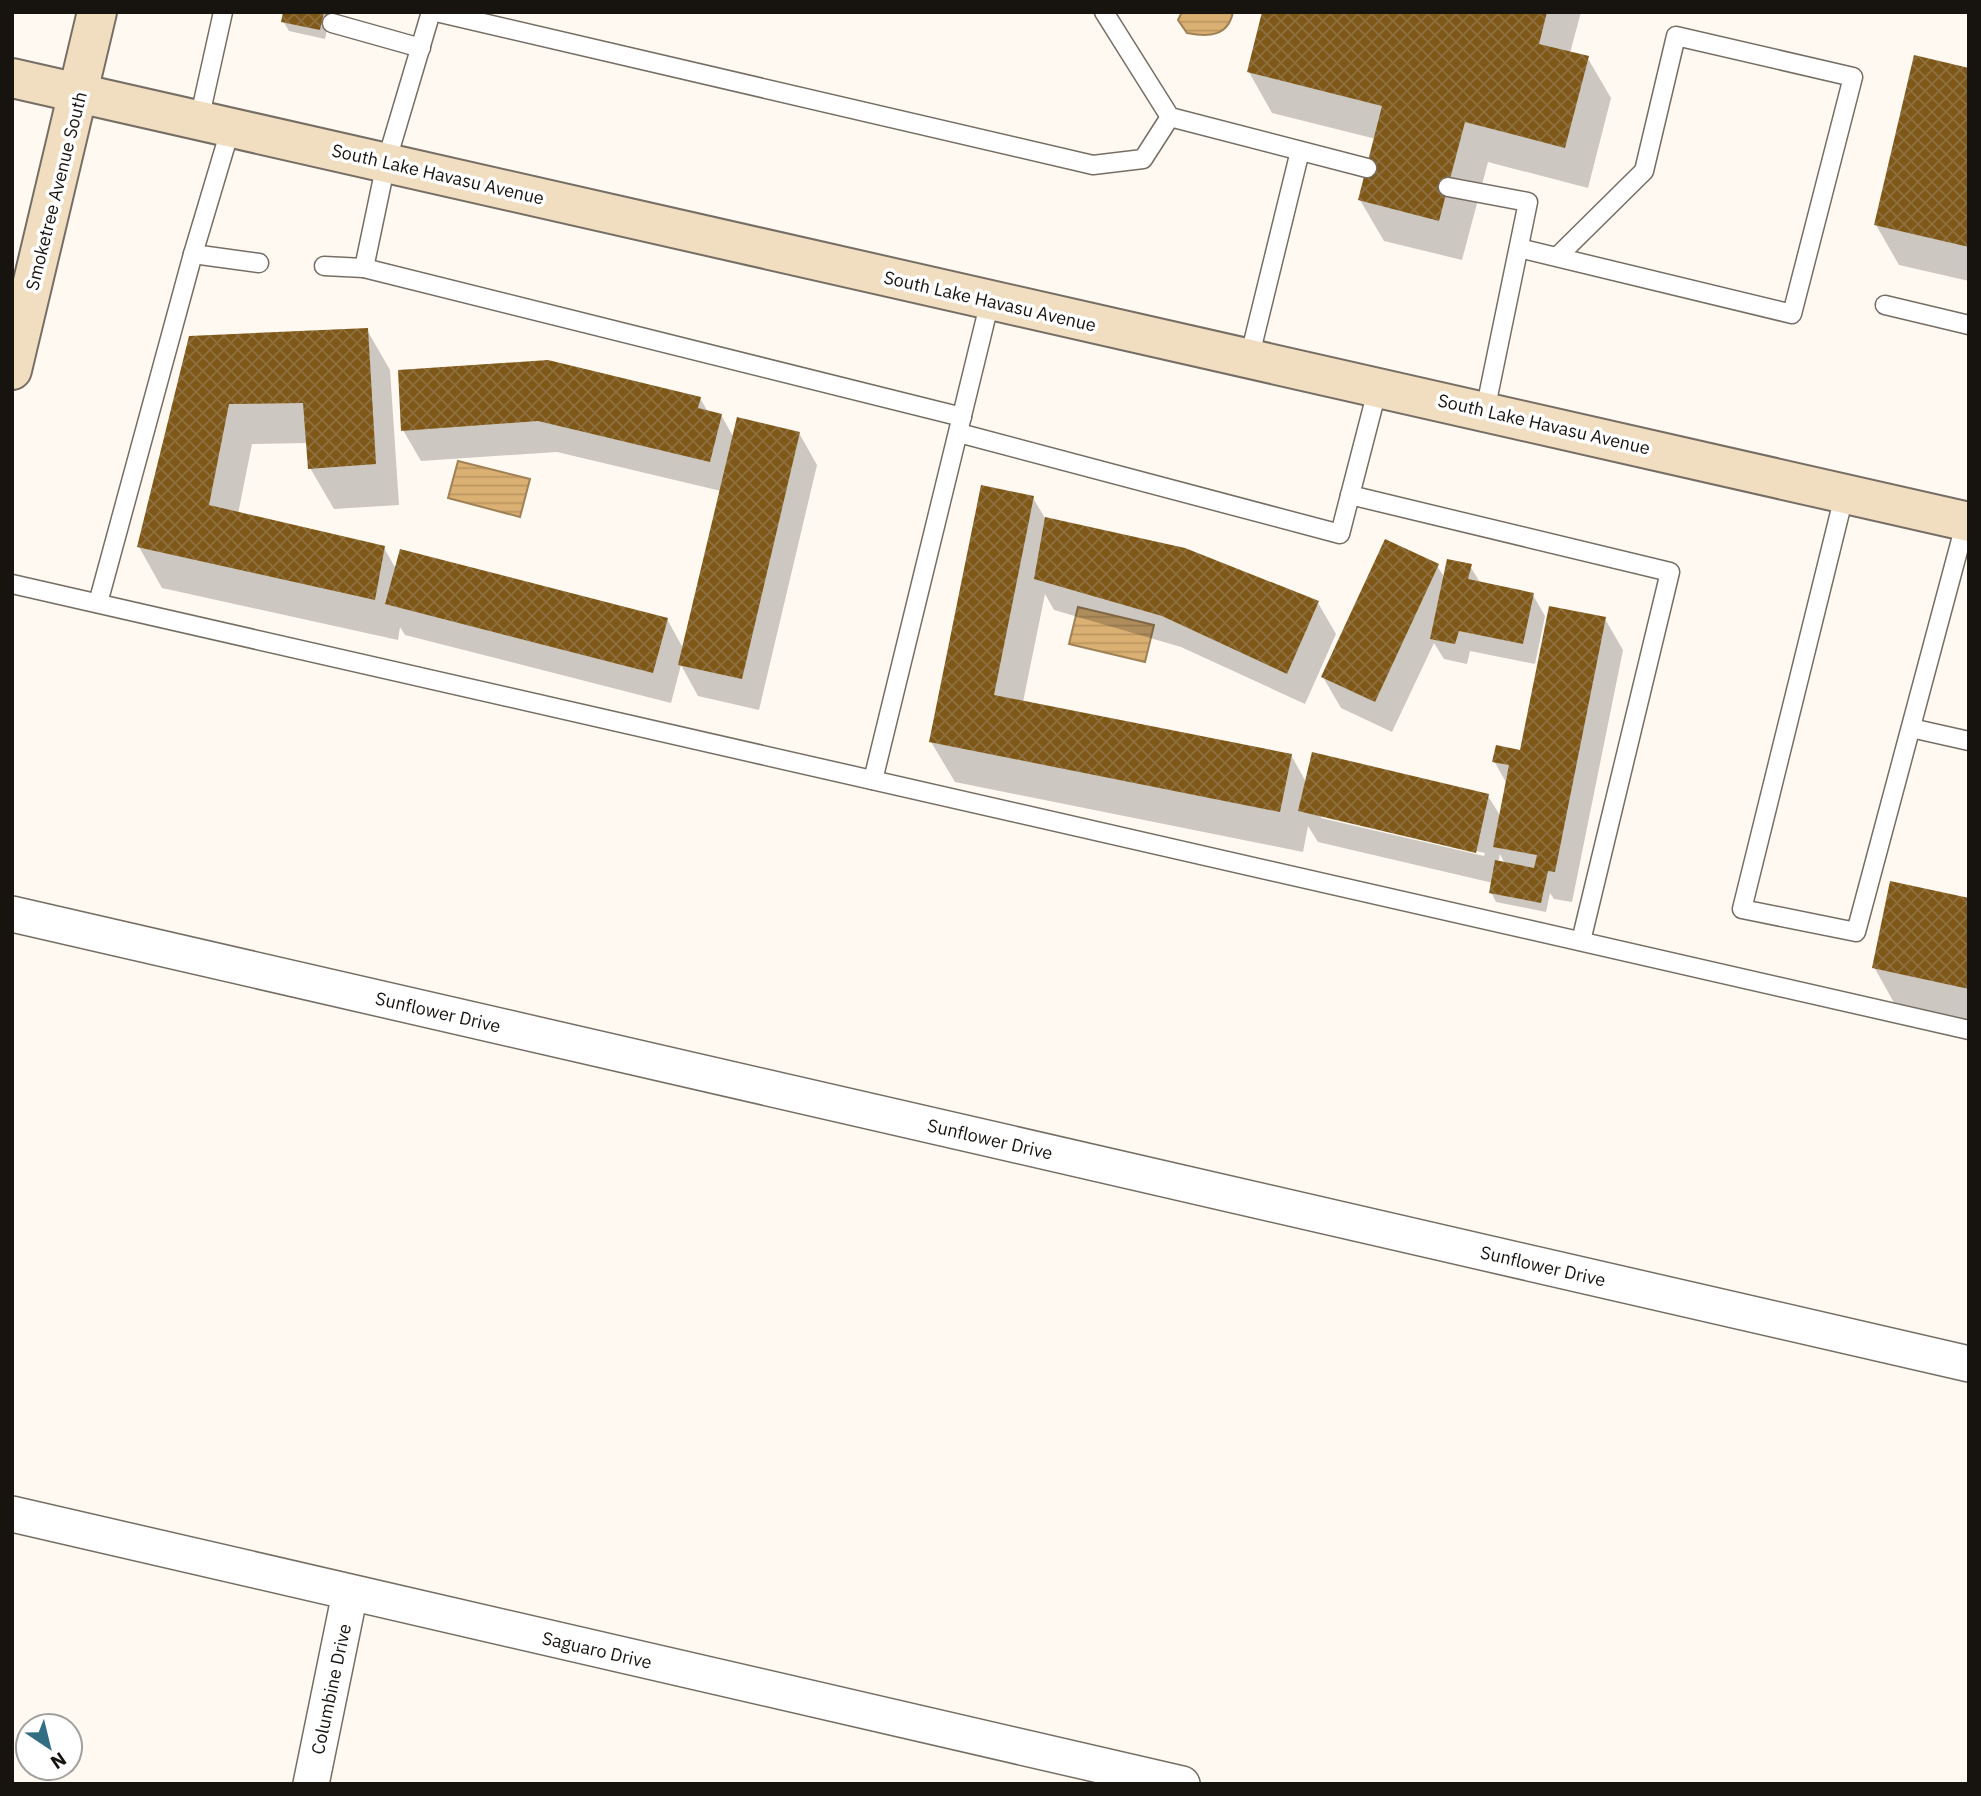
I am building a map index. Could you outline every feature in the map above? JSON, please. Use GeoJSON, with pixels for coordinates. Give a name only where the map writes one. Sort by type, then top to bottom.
{"type":"FeatureCollection","features":[{"type":"Feature","properties":{"kind":"main road","name":"Smoketree Avenue South"},"geometry":{"type":"LineString","coordinates":[[12,370],[80,93],[97,12]]}},
{"type":"Feature","properties":{"kind":"main road","name":"South Lake Havasu Avenue"},"geometry":{"type":"LineString","coordinates":[[12,78],[1968,521]]}},
{"type":"Feature","properties":{"kind":"street","name":"Sunflower Drive"},"geometry":{"type":"LineString","coordinates":[[12,914],[1969,1364]]}},
{"type":"Feature","properties":{"kind":"street","name":"Saguaro Drive"},"geometry":{"type":"LineString","coordinates":[[12,1514],[1182,1784]]}},
{"type":"Feature","properties":{"kind":"street","name":"Columbine Drive"},"geometry":{"type":"LineString","coordinates":[[311,1784],[350,1593]]}},
{"type":"Feature","properties":{"kind":"lane"},"geometry":{"type":"LineString","coordinates":[[98,603],[193,254],[215,124],[223,12]]}},
{"type":"Feature","properties":{"kind":"lane"},"geometry":{"type":"LineString","coordinates":[[364,268],[386,163],[434,12],[1093,166],[1143,159],[1170,117]]}},
{"type":"Feature","properties":{"kind":"lane"},"geometry":{"type":"LineString","coordinates":[[1104,12],[1170,117],[1367,168]]}},
{"type":"Feature","properties":{"kind":"lane"},"geometry":{"type":"LineString","coordinates":[[332,23],[421,48]]}},
{"type":"Feature","properties":{"kind":"lane"},"geometry":{"type":"LineString","coordinates":[[1519,248],[1792,314],[1853,77],[1676,36],[1644,171],[1557,257]]}},
{"type":"Feature","properties":{"kind":"lane"},"geometry":{"type":"LineString","coordinates":[[1249,359],[1300,152]]}},
{"type":"Feature","properties":{"kind":"lane"},"geometry":{"type":"LineString","coordinates":[[1448,187],[1528,202],[1485,411]]}},
{"type":"Feature","properties":{"kind":"lane"},"geometry":{"type":"LineString","coordinates":[[193,254],[259,264]]}},
{"type":"Feature","properties":{"kind":"lane"},"geometry":{"type":"LineString","coordinates":[[324,266],[364,268],[961,425],[1340,534],[1378,387]]}},
{"type":"Feature","properties":{"kind":"lane"},"geometry":{"type":"LineString","coordinates":[[873,780],[990,300]]}},
{"type":"Feature","properties":{"kind":"lane"},"geometry":{"type":"LineString","coordinates":[[1885,305],[1969,325]]}},
{"type":"Feature","properties":{"kind":"lane"},"geometry":{"type":"LineString","coordinates":[[1845,492],[1742,909],[1856,932],[1968,521]]}},
{"type":"Feature","properties":{"kind":"lane"},"geometry":{"type":"LineString","coordinates":[[1350,495],[1670,572],[1581,942]]}},
{"type":"Feature","properties":{"kind":"lane"},"geometry":{"type":"LineString","coordinates":[[12,584],[1969,1030]]}},
{"type":"Feature","properties":{"kind":"lane"},"geometry":{"type":"LineString","coordinates":[[1911,728],[1969,740]]}},
{"type":"Feature","properties":{"kind":"shaded area"},"geometry":{"type":"Polygon","coordinates":[[[1182,12],[1233,12],[1222,31],[1202,35],[1187,33],[1178,20],[1182,12]]]}},
{"type":"Feature","properties":{"kind":"shaded area"},"geometry":{"type":"Polygon","coordinates":[[[458,461],[530,479],[520,517],[448,498],[458,461]]]}},
{"type":"Feature","properties":{"kind":"shaded area"},"geometry":{"type":"Polygon","coordinates":[[[1078,607],[1154,625],[1145,662],[1069,644],[1078,607]]]}},
{"type":"Feature","properties":{"kind":"building"},"geometry":{"type":"Polygon","coordinates":[[[283,12],[324,12],[320,30],[281,22],[283,12]]]}},
{"type":"Feature","properties":{"kind":"building"},"geometry":{"type":"Polygon","coordinates":[[[1262,12],[1547,12],[1539,44],[1589,56],[1565,148],[1465,122],[1439,221],[1358,200],[1382,106],[1247,72],[1262,12]]]}},
{"type":"Feature","properties":{"kind":"building"},"geometry":{"type":"Polygon","coordinates":[[[1914,55],[1969,68],[1969,247],[1874,225],[1914,55]]]}},
{"type":"Feature","properties":{"kind":"building"},"geometry":{"type":"Polygon","coordinates":[[[368,328],[376,464],[308,469],[303,403],[229,404],[209,505],[385,546],[375,600],[137,547],[189,336],[368,328]]]}},
{"type":"Feature","properties":{"kind":"building"},"geometry":{"type":"Polygon","coordinates":[[[548,360],[701,397],[698,408],[722,414],[710,462],[538,421],[401,431],[398,370],[548,360]]]}},
{"type":"Feature","properties":{"kind":"building"},"geometry":{"type":"Polygon","coordinates":[[[737,417],[800,432],[742,679],[678,665],[737,417]]]}},
{"type":"Feature","properties":{"kind":"building"},"geometry":{"type":"Polygon","coordinates":[[[981,485],[1034,496],[994,695],[1292,754],[1280,812],[929,742],[981,485]]]}},
{"type":"Feature","properties":{"kind":"building"},"geometry":{"type":"Polygon","coordinates":[[[1045,517],[1185,548],[1319,601],[1287,674],[1162,616],[1034,579],[1045,517]]]}},
{"type":"Feature","properties":{"kind":"building"},"geometry":{"type":"Polygon","coordinates":[[[1385,539],[1439,564],[1375,702],[1321,677],[1385,539]]]}},
{"type":"Feature","properties":{"kind":"building"},"geometry":{"type":"Polygon","coordinates":[[[400,549],[668,618],[653,673],[385,604],[400,549]]]}},
{"type":"Feature","properties":{"kind":"building"},"geometry":{"type":"Polygon","coordinates":[[[1447,559],[1472,564],[1468,579],[1534,593],[1523,644],[1459,631],[1455,644],[1430,639],[1447,559]]]}},
{"type":"Feature","properties":{"kind":"building"},"geometry":{"type":"Polygon","coordinates":[[[1549,606],[1606,617],[1555,872],[1548,871],[1541,903],[1489,893],[1495,860],[1534,868],[1537,855],[1493,847],[1509,765],[1492,762],[1496,745],[1520,750],[1549,606]]]}},
{"type":"Feature","properties":{"kind":"building"},"geometry":{"type":"Polygon","coordinates":[[[1312,752],[1489,794],[1476,853],[1298,811],[1312,752]]]}},
{"type":"Feature","properties":{"kind":"building"},"geometry":{"type":"Polygon","coordinates":[[[1890,881],[1969,898],[1969,989],[1872,968],[1890,881]]]}}]}
